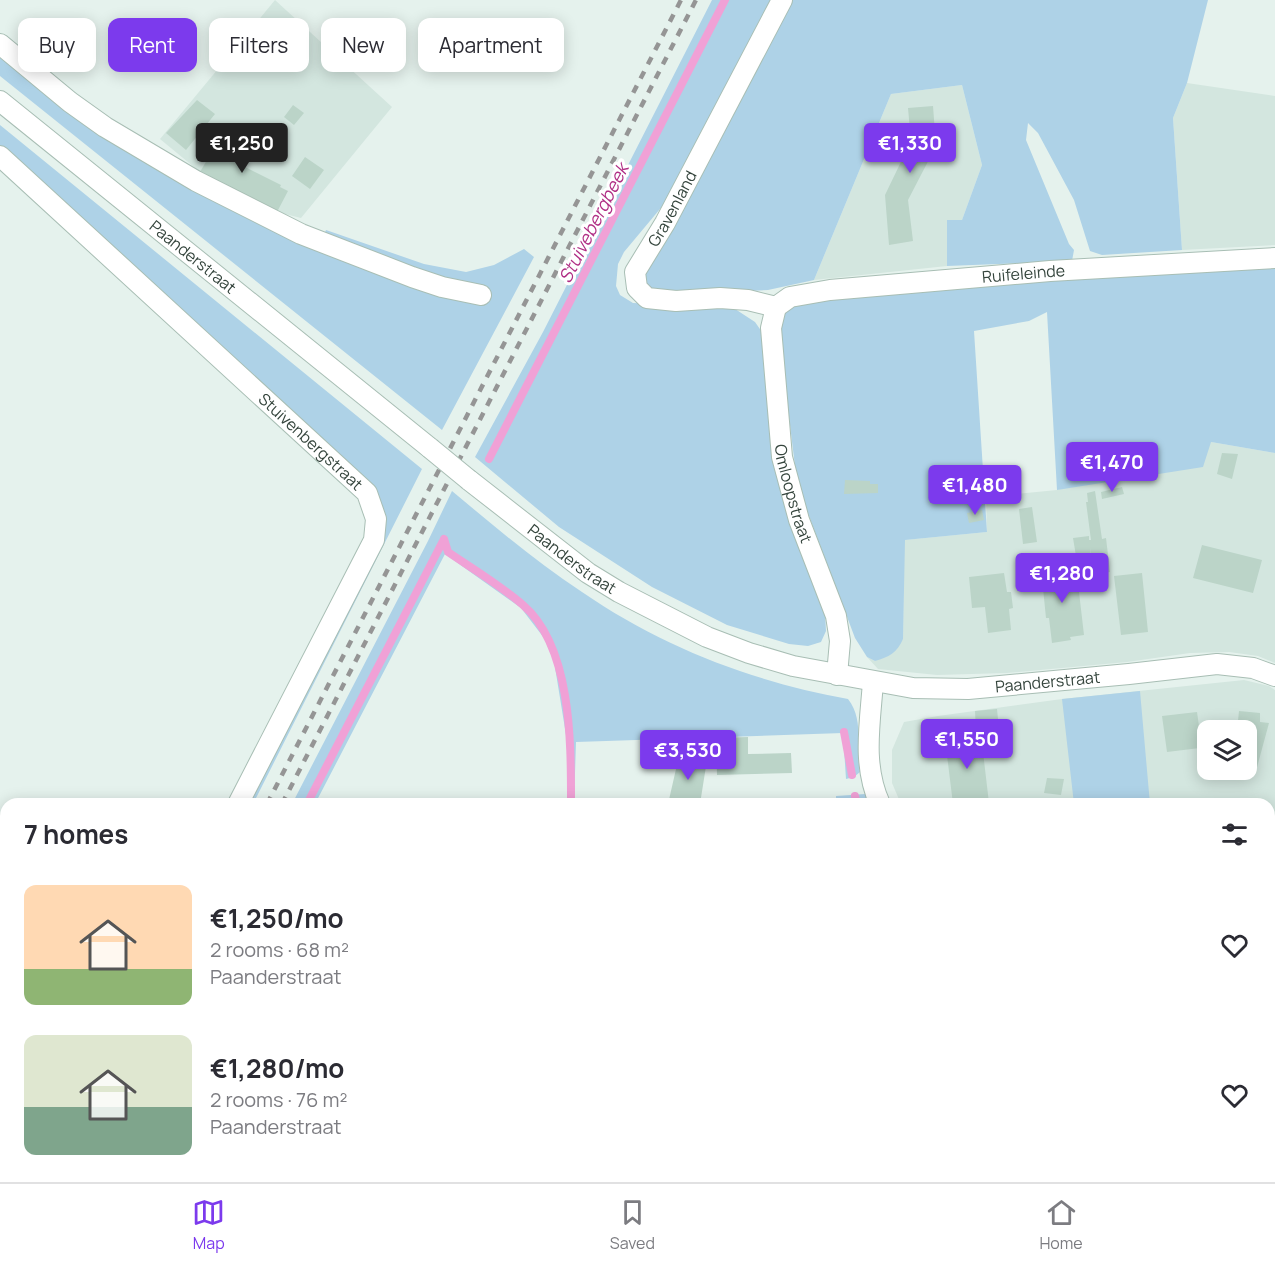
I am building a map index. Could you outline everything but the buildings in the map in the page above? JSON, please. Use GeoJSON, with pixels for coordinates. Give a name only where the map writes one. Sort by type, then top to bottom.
{"type":"FeatureCollection","features":[{"type":"Feature","properties":{"kind":"street","name":"Gravenland"},"geometry":{"type":"LineString","coordinates":[[776,307],[748,300],[720,298],[676,301],[647,298],[637,288],[635,272],[665,223],[782,0]]}},
{"type":"Feature","properties":{"kind":"street"},"geometry":{"type":"LineString","coordinates":[[0,44],[70,102],[196,181],[301,234],[412,277],[442,287],[481,295]]}},
{"type":"Feature","properties":{"kind":"street","name":"Paanderstraat"},"geometry":{"type":"LineString","coordinates":[[0,100],[469,480],[588,573],[666,617],[749,653],[793,666],[913,688],[968,689],[1217,664],[1253,668],[1275,676]]}},
{"type":"Feature","properties":{"kind":"street","name":"Stuivenbergstraat"},"geometry":{"type":"LineString","coordinates":[[0,156],[367,494],[376,519],[374,540],[241,798]]}},
{"type":"Feature","properties":{"kind":"street","name":"Ruifeleinde"},"geometry":{"type":"LineString","coordinates":[[776,307],[790,297],[830,290],[1050,271],[1275,258]]}},
{"type":"Feature","properties":{"kind":"street","name":"Omloopstraat"},"geometry":{"type":"LineString","coordinates":[[776,307],[771,328],[782,457],[799,520],[836,615],[840,641],[837,675]]}},
{"type":"Feature","properties":{"kind":"street"},"geometry":{"type":"LineString","coordinates":[[873,682],[868,762],[877,798]]}},
{"type":"Feature","properties":{"kind":"shaded area"},"geometry":{"type":"Polygon","coordinates":[[[275,0],[295,18],[260,18],[275,0]]]}},
{"type":"Feature","properties":{"kind":"shaded area"},"geometry":{"type":"Polygon","coordinates":[[[712,0],[771,0],[670,197],[624,252],[618,264],[616,286],[620,295],[633,303],[732,307],[755,322],[762,332],[772,451],[783,499],[825,613],[826,631],[821,642],[808,646],[789,644],[727,625],[652,587],[559,527],[475,457],[543,332],[712,0]]]}},
{"type":"Feature","properties":{"kind":"shaded area"},"geometry":{"type":"Polygon","coordinates":[[[786,0],[1208,0],[1187,83],[1173,118],[1182,250],[1102,255],[1090,251],[1074,200],[1038,133],[1028,123],[1026,140],[1069,244],[1074,250],[1072,261],[947,266],[947,220],[962,220],[982,165],[962,85],[891,94],[814,280],[768,290],[682,294],[651,289],[644,280],[645,270],[786,0]]]}},
{"type":"Feature","properties":{"kind":"shaded area"},"geometry":{"type":"Polygon","coordinates":[[[309,31],[321,42],[321,72],[354,72],[392,107],[301,218],[277,212],[200,172],[160,139],[215,72],[309,72],[309,31]]]}},
{"type":"Feature","properties":{"kind":"shaded area"},"geometry":{"type":"Polygon","coordinates":[[[0,53],[18,65],[18,72],[28,72],[218,202],[259,224],[364,265],[323,237],[326,230],[424,264],[466,272],[494,265],[524,249],[534,257],[442,430],[0,76],[0,53]]]}},
{"type":"Feature","properties":{"kind":"shaded area"},"geometry":{"type":"Polygon","coordinates":[[[1187,83],[1275,96],[1275,245],[1182,250],[1173,118],[1187,83]]]}},
{"type":"Feature","properties":{"kind":"shaded area"},"geometry":{"type":"Polygon","coordinates":[[[962,85],[982,165],[962,220],[947,220],[947,266],[814,280],[891,94],[962,85]]]}},
{"type":"Feature","properties":{"kind":"shaded area"},"geometry":{"type":"Polygon","coordinates":[[[0,125],[422,469],[256,798],[247,798],[381,511],[0,149],[0,125]]]}},
{"type":"Feature","properties":{"kind":"shaded area"},"geometry":{"type":"Polygon","coordinates":[[[1275,267],[1275,453],[1211,442],[1203,467],[1057,490],[1047,312],[1029,321],[974,331],[987,532],[905,540],[903,639],[898,648],[888,656],[875,661],[867,657],[855,638],[803,500],[795,466],[778,326],[784,313],[798,304],[887,291],[1066,278],[1275,267]]]}},
{"type":"Feature","properties":{"kind":"shaded area"},"geometry":{"type":"Polygon","coordinates":[[[1211,442],[1275,453],[1275,663],[1258,656],[1229,652],[1190,653],[1127,662],[1007,673],[937,675],[878,669],[867,657],[875,661],[903,639],[904,540],[987,532],[986,497],[1057,490],[1211,442]]]}},
{"type":"Feature","properties":{"kind":"shaded area"},"geometry":{"type":"Polygon","coordinates":[[[452,491],[548,568],[644,630],[709,660],[743,672],[813,692],[848,699],[858,725],[860,772],[846,779],[843,733],[576,742],[574,798],[567,798],[567,741],[554,661],[544,638],[521,608],[445,554],[318,798],[295,798],[452,491]]]}},
{"type":"Feature","properties":{"kind":"shaded area"},"geometry":{"type":"Polygon","coordinates":[[[1244,680],[1269,686],[1275,690],[1275,798],[898,798],[892,783],[892,750],[904,722],[1062,699],[1244,680]]]}},
{"type":"Feature","properties":{"kind":"shaded area"},"geometry":{"type":"Polygon","coordinates":[[[1140,691],[1149,798],[1073,798],[1062,699],[1140,691]]]}},
{"type":"Feature","properties":{"kind":"shaded area"},"geometry":{"type":"Polygon","coordinates":[[[865,794],[867,798],[836,798],[836,796],[865,794]]]}},
{"type":"Feature","properties":{"kind":"waterway","name":"Stuivebergbeek"},"geometry":{"type":"LineString","coordinates":[[489,459],[725,0]]}},
{"type":"Feature","properties":{"kind":"waterway","name":"Stuivebergbeek"},"geometry":{"type":"LineString","coordinates":[[444,539],[448,552],[523,605],[539,623],[551,645],[560,671],[569,726],[571,798]]}},
{"type":"Feature","properties":{"kind":"waterway"},"geometry":{"type":"LineString","coordinates":[[310,798],[444,539]]}},
{"type":"Feature","properties":{"kind":"waterway"},"geometry":{"type":"LineString","coordinates":[[844,732],[852,775]]}},
{"type":"Feature","properties":{"kind":"railway"},"geometry":{"type":"LineString","coordinates":[[270,798],[681,0]]}},
{"type":"Feature","properties":{"kind":"railway"},"geometry":{"type":"LineString","coordinates":[[285,798],[696,0]]}}]}
